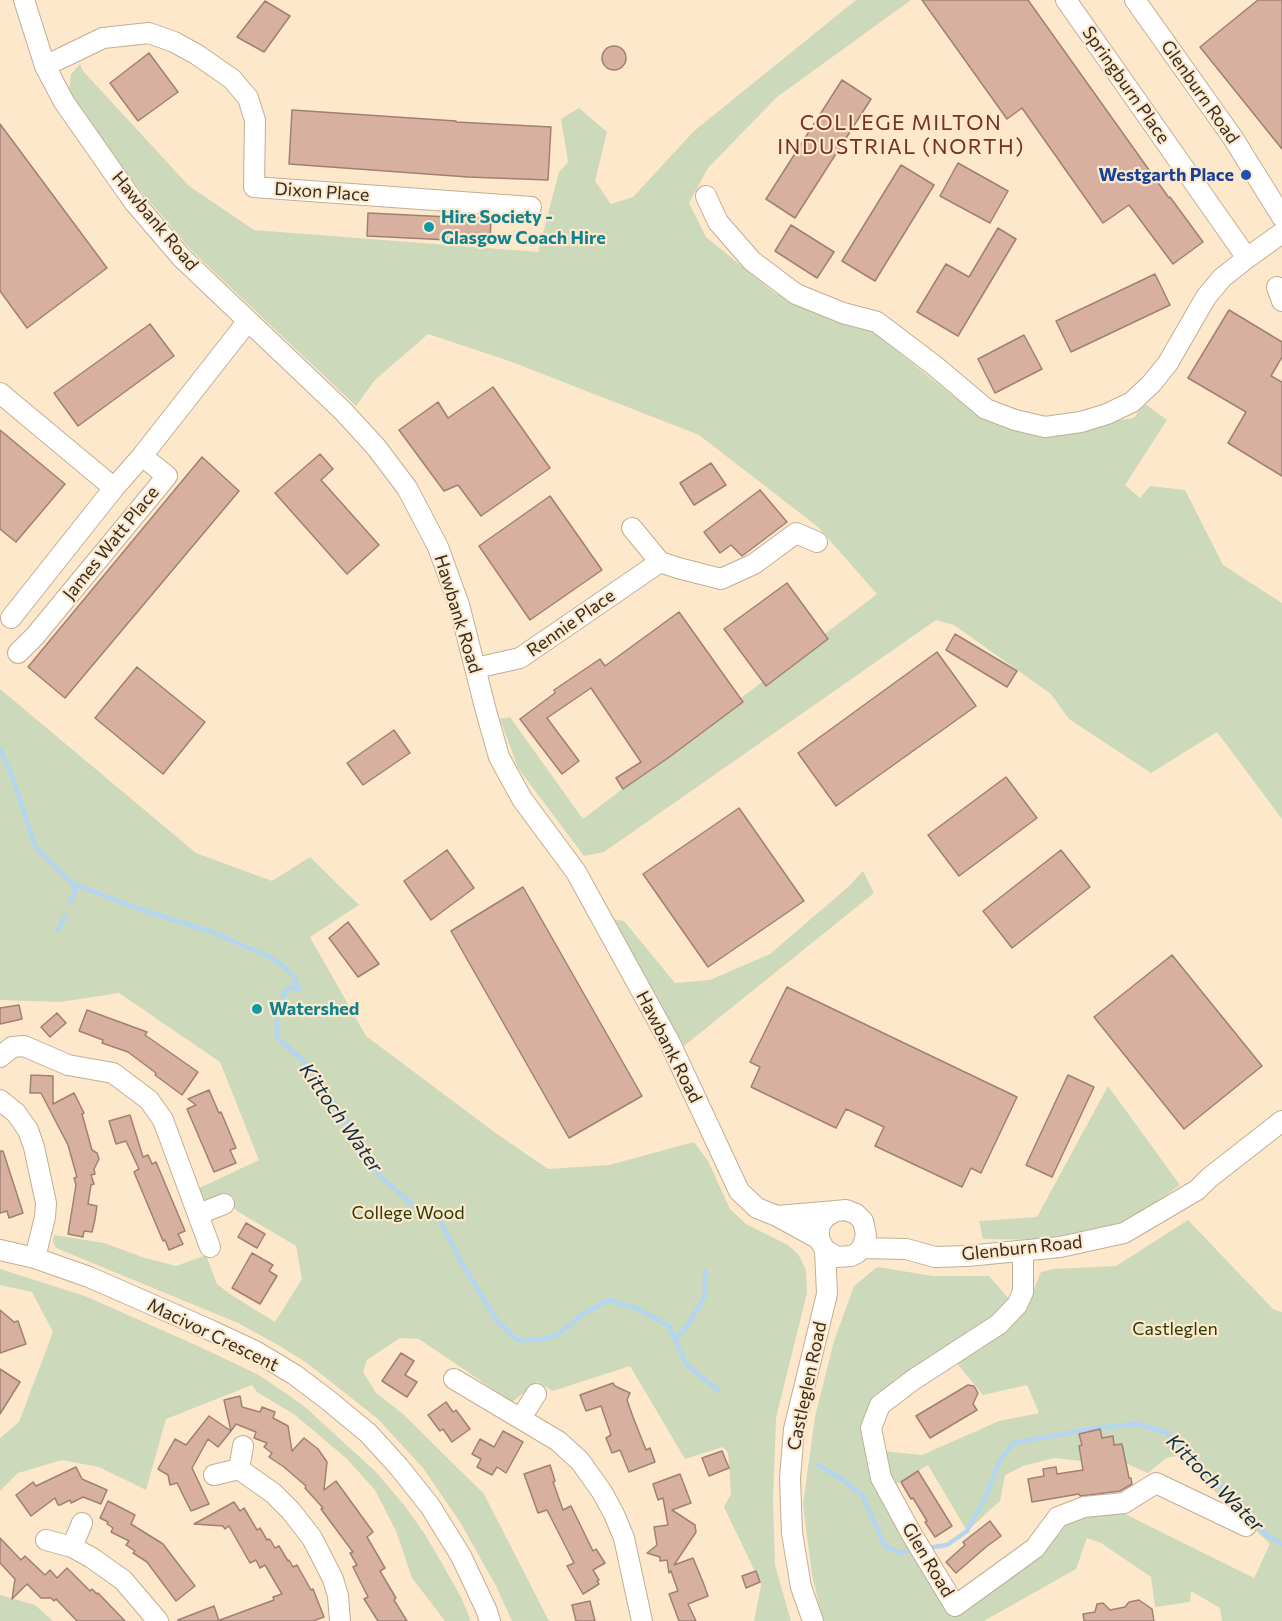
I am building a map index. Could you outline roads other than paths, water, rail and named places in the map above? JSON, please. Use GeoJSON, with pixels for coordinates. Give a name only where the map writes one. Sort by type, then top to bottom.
{"type":"FeatureCollection","features":[{"type":"Feature","properties":{"kind":"street","name":"Hawbank Road"},"geometry":{"type":"LineString","coordinates":[[24,0],[45,66],[64,102],[134,202],[182,258],[343,411],[376,447],[406,488],[438,547],[459,605],[499,757],[522,800],[576,872],[670,1043],[739,1191],[757,1208],[777,1216],[822,1245]]}},
{"type":"Feature","properties":{"kind":"street","name":"Springburn Place"},"geometry":{"type":"LineString","coordinates":[[1066,0],[1247,258]]}},
{"type":"Feature","properties":{"kind":"street","name":"Glenburn Road"},"geometry":{"type":"LineString","coordinates":[[1135,0],[1233,138],[1282,217]]}},
{"type":"Feature","properties":{"kind":"street","name":"Dixon Place"},"geometry":{"type":"LineString","coordinates":[[45,66],[103,38],[150,33],[196,54],[232,79],[248,98],[255,120],[254,187],[531,207]]}},
{"type":"Feature","properties":{"kind":"street"},"geometry":{"type":"LineString","coordinates":[[706,196],[718,222],[752,261],[796,294],[843,313],[877,322],[986,409],[1015,420],[1045,427],[1081,422],[1107,414],[1132,402],[1152,383],[1168,363],[1206,297],[1222,278],[1282,233]]}},
{"type":"Feature","properties":{"kind":"street","name":"James Watt Place"},"geometry":{"type":"LineString","coordinates":[[35,636],[5,613],[142,456],[248,321]]}},
{"type":"Feature","properties":{"kind":"street","name":"James Watt Place"},"geometry":{"type":"LineString","coordinates":[[0,393],[114,488]]}},
{"type":"Feature","properties":{"kind":"street","name":"James Watt Place"},"geometry":{"type":"LineString","coordinates":[[18,653],[35,636],[167,476],[142,456]]}},
{"type":"Feature","properties":{"kind":"street"},"geometry":{"type":"LineString","coordinates":[[632,528],[660,562],[721,579],[754,564],[796,533],[817,542]]}},
{"type":"Feature","properties":{"kind":"street","name":"Rennie Place"},"geometry":{"type":"LineString","coordinates":[[476,668],[520,658],[660,562]]}},
{"type":"Feature","properties":{"kind":"street"},"geometry":{"type":"LineString","coordinates":[[0,1057],[12,1047],[24,1046],[68,1065],[103,1070],[113,1074],[149,1100],[163,1120],[210,1247]]}},
{"type":"Feature","properties":{"kind":"street"},"geometry":{"type":"LineString","coordinates":[[0,1100],[16,1113],[28,1130],[34,1147],[46,1203],[35,1258]]}},
{"type":"Feature","properties":{"kind":"street","name":"Glenburn Road"},"geometry":{"type":"LineString","coordinates":[[863,1221],[906,1249],[935,1257],[1060,1247],[1124,1233],[1197,1190],[1282,1121]]}},
{"type":"Feature","properties":{"kind":"street"},"geometry":{"type":"LineString","coordinates":[[199,1214],[224,1204]]}},
{"type":"Feature","properties":{"kind":"street"},"geometry":{"type":"LineString","coordinates":[[777,1216],[846,1210],[856,1214],[863,1221],[866,1235],[856,1252],[837,1257],[822,1245],[819,1227],[825,1217],[836,1211]]}},
{"type":"Feature","properties":{"kind":"street","name":"Castleglen Road"},"geometry":{"type":"LineString","coordinates":[[813,1621],[801,1587],[792,1533],[790,1478],[794,1429],[827,1294],[822,1245]]}},
{"type":"Feature","properties":{"kind":"street","name":"Glenburn Road"},"geometry":{"type":"LineString","coordinates":[[856,1252],[906,1249]]}},
{"type":"Feature","properties":{"kind":"street","name":"Macivor Crescent"},"geometry":{"type":"LineString","coordinates":[[0,1250],[35,1258],[89,1277],[255,1351],[295,1375],[368,1433],[430,1506],[461,1556],[490,1621]]}},
{"type":"Feature","properties":{"kind":"street","name":"Glen Road"},"geometry":{"type":"LineString","coordinates":[[1023,1251],[1023,1292],[1017,1305],[999,1324],[913,1380],[880,1405],[871,1428],[881,1478],[955,1606],[1035,1548],[1058,1517],[1084,1507],[1124,1503],[1156,1483],[1246,1526]]}},
{"type":"Feature","properties":{"kind":"street","name":"Castleglen Road"},"geometry":{"type":"LineString","coordinates":[[827,1294],[856,1252]]}},
{"type":"Feature","properties":{"kind":"street"},"geometry":{"type":"LineString","coordinates":[[454,1379],[558,1442],[580,1461],[602,1492],[624,1538],[642,1621]]}},
{"type":"Feature","properties":{"kind":"street"},"geometry":{"type":"LineString","coordinates":[[521,1418],[536,1394]]}},
{"type":"Feature","properties":{"kind":"street"},"geometry":{"type":"LineString","coordinates":[[239,1469],[243,1446]]}},
{"type":"Feature","properties":{"kind":"street"},"geometry":{"type":"LineString","coordinates":[[214,1475],[239,1469],[273,1493],[291,1511],[312,1538],[333,1579],[338,1596],[340,1621]]}},
{"type":"Feature","properties":{"kind":"street"},"geometry":{"type":"LineString","coordinates":[[72,1547],[82,1523]]}},
{"type":"Feature","properties":{"kind":"street"},"geometry":{"type":"LineString","coordinates":[[46,1540],[72,1547],[123,1580],[158,1621]]}},
{"type":"Feature","properties":{"kind":"waterway","name":"Kittoch Water"},"geometry":{"type":"LineString","coordinates":[[0,749],[13,778],[35,846],[72,883],[133,907],[215,933],[267,956],[281,964],[293,975],[299,989],[289,987],[277,1007],[277,1037],[310,1067],[379,1175],[414,1206],[440,1221],[495,1318],[517,1340],[540,1340],[559,1334],[583,1314],[609,1300],[638,1309],[669,1326],[686,1364],[719,1391]]}},
{"type":"Feature","properties":{"kind":"waterway"},"geometry":{"type":"LineString","coordinates":[[70,902],[76,891],[72,883]]}},
{"type":"Feature","properties":{"kind":"waterway"},"geometry":{"type":"LineString","coordinates":[[58,930],[65,916]]}},
{"type":"Feature","properties":{"kind":"waterway"},"geometry":{"type":"LineString","coordinates":[[674,1338],[684,1331],[705,1296],[705,1271]]}},
{"type":"Feature","properties":{"kind":"waterway","name":"Kittoch Water"},"geometry":{"type":"LineString","coordinates":[[927,1548],[947,1545],[967,1531],[986,1496],[999,1462],[1013,1443],[1097,1428],[1137,1424],[1165,1432],[1197,1462],[1265,1534],[1282,1544]]}},
{"type":"Feature","properties":{"kind":"waterway","name":"Kittoch Water"},"geometry":{"type":"LineString","coordinates":[[818,1465],[839,1477],[863,1496],[884,1545],[899,1553],[915,1550]]}},
{"type":"Feature","properties":{"kind":"place","name":"Westgarth Place"},"geometry":{"type":"Point","coordinates":[1246,175]}},
{"type":"Feature","properties":{"kind":"place","name":"Hire Society - Glasgow Coach Hire"},"geometry":{"type":"Point","coordinates":[429,227]}},
{"type":"Feature","properties":{"kind":"place","name":"Watershed"},"geometry":{"type":"Point","coordinates":[257,1009]}},
{"type":"Feature","properties":{"kind":"district","name":"COLLEGE MILTON INDUSTRIAL (NORTH)"},"geometry":{"type":"Point","coordinates":[901,135]}},
{"type":"Feature","properties":{"kind":"park label","name":"College Wood"},"geometry":{"type":"Point","coordinates":[408,1213]}},
{"type":"Feature","properties":{"kind":"park label","name":"Castleglen"},"geometry":{"type":"Point","coordinates":[1175,1329]}}]}
